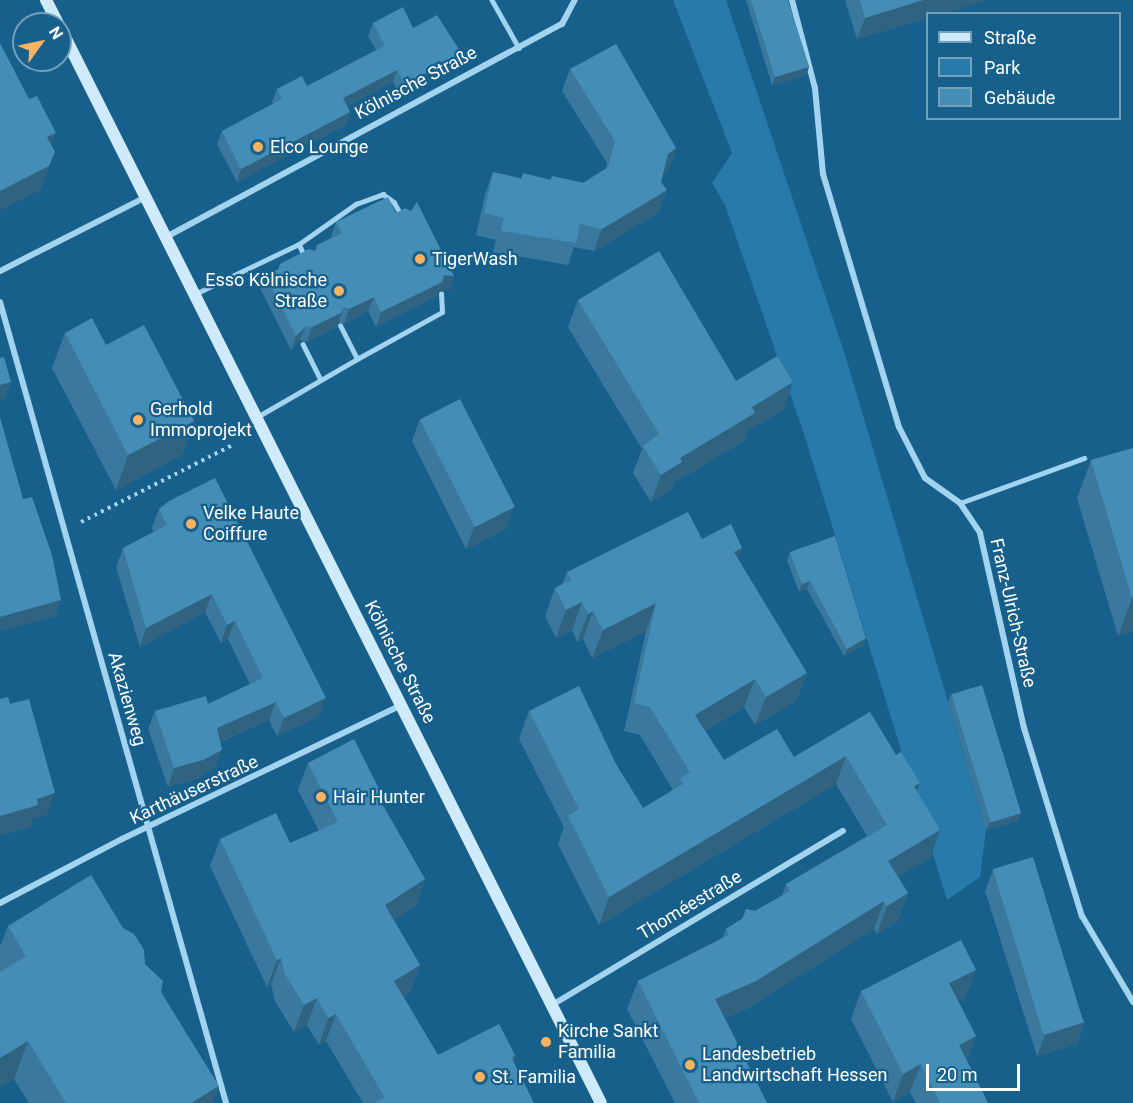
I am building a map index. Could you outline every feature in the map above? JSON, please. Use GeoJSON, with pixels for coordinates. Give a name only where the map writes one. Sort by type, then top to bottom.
{"type":"FeatureCollection","features":[{"type":"Feature","properties":{"kind":"main road","name":"Kölnische Straße"},"geometry":{"type":"LineString","coordinates":[[72,51],[601,1103]]}},
{"type":"Feature","properties":{"kind":"street","name":"Kölnische Straße"},"geometry":{"type":"LineString","coordinates":[[166,237],[562,24],[575,0]]}},
{"type":"Feature","properties":{"kind":"street","name":"Franz-Ulrich-Straße"},"geometry":{"type":"LineString","coordinates":[[792,0],[815,88],[823,174],[899,427],[926,478],[960,503],[980,532],[1024,728],[1082,916],[1133,1002]]}},
{"type":"Feature","properties":{"kind":"street"},"geometry":{"type":"LineString","coordinates":[[0,271],[147,197]]}},
{"type":"Feature","properties":{"kind":"street","name":"Akazienweg"},"geometry":{"type":"LineString","coordinates":[[0,302],[226,1103]]}},
{"type":"Feature","properties":{"kind":"street","name":"Karthäuserstraße"},"geometry":{"type":"LineString","coordinates":[[0,903],[402,705]]}},
{"type":"Feature","properties":{"kind":"street","name":"Thoméestraße"},"geometry":{"type":"LineString","coordinates":[[552,1005],[843,831]]}},
{"type":"Feature","properties":{"kind":"lane"},"geometry":{"type":"LineString","coordinates":[[492,0],[519,48]]}},
{"type":"Feature","properties":{"kind":"lane"},"geometry":{"type":"LineString","coordinates":[[195,294],[299,244],[356,204],[383,194],[394,201],[404,221]]}},
{"type":"Feature","properties":{"kind":"lane"},"geometry":{"type":"LineString","coordinates":[[299,244],[308,262]]}},
{"type":"Feature","properties":{"kind":"lane"},"geometry":{"type":"LineString","coordinates":[[262,262],[267,271]]}},
{"type":"Feature","properties":{"kind":"lane"},"geometry":{"type":"LineString","coordinates":[[257,417],[442,312],[441,294]]}},
{"type":"Feature","properties":{"kind":"lane"},"geometry":{"type":"LineString","coordinates":[[339,326],[357,359]]}},
{"type":"Feature","properties":{"kind":"lane"},"geometry":{"type":"LineString","coordinates":[[303,344],[321,380]]}},
{"type":"Feature","properties":{"kind":"lane"},"geometry":{"type":"LineString","coordinates":[[960,503],[1084,458]]}},
{"type":"Feature","properties":{"kind":"path"},"geometry":{"type":"LineString","coordinates":[[64,531],[233,445]]}},
{"type":"Feature","properties":{"kind":"green space"},"geometry":{"type":"Polygon","coordinates":[[[673,0],[726,0],[846,358],[986,830],[980,877],[947,900],[804,434],[725,205],[712,183],[732,153],[673,0]]]}},
{"type":"Feature","properties":{"kind":"building"},"geometry":{"type":"Polygon","coordinates":[[[751,0],[788,0],[809,67],[775,77],[751,0]]]}},
{"type":"Feature","properties":{"kind":"building"},"geometry":{"type":"Polygon","coordinates":[[[860,0],[923,0],[865,18],[860,0]]]}},
{"type":"Feature","properties":{"kind":"building"},"geometry":{"type":"Polygon","coordinates":[[[403,7],[413,28],[437,15],[462,54],[405,84],[397,70],[343,98],[350,112],[241,169],[222,131],[282,99],[277,89],[302,76],[307,86],[385,46],[373,23],[403,7]]]}},
{"type":"Feature","properties":{"kind":"building"},"geometry":{"type":"Polygon","coordinates":[[[0,43],[12,66],[12,72],[15,72],[29,99],[37,96],[56,133],[47,137],[55,152],[49,166],[0,191],[0,43]]]}},
{"type":"Feature","properties":{"kind":"building"},"geometry":{"type":"Polygon","coordinates":[[[616,44],[676,148],[668,154],[661,182],[667,190],[602,229],[580,224],[576,243],[501,231],[504,218],[484,213],[493,172],[521,179],[523,173],[551,180],[552,176],[583,183],[608,167],[615,141],[570,69],[616,44]]]}},
{"type":"Feature","properties":{"kind":"building"},"geometry":{"type":"Polygon","coordinates":[[[388,197],[396,213],[405,208],[411,211],[417,202],[454,276],[444,275],[442,282],[381,312],[374,297],[349,309],[344,307],[341,313],[312,327],[306,326],[296,336],[264,272],[278,270],[280,264],[309,249],[316,251],[317,245],[342,233],[336,222],[388,197]]]}},
{"type":"Feature","properties":{"kind":"building"},"geometry":{"type":"Polygon","coordinates":[[[659,251],[736,381],[777,356],[793,382],[752,407],[755,413],[680,458],[682,462],[661,475],[643,446],[659,434],[578,300],[659,251]]]}},
{"type":"Feature","properties":{"kind":"building"},"geometry":{"type":"Polygon","coordinates":[[[92,318],[106,345],[144,325],[194,421],[128,455],[65,333],[92,318]]]}},
{"type":"Feature","properties":{"kind":"building"},"geometry":{"type":"Polygon","coordinates":[[[4,357],[11,382],[0,385],[0,358],[4,357]]]}},
{"type":"Feature","properties":{"kind":"building"},"geometry":{"type":"Polygon","coordinates":[[[460,399],[515,507],[475,527],[420,419],[460,399]]]}},
{"type":"Feature","properties":{"kind":"building"},"geometry":{"type":"Polygon","coordinates":[[[0,417],[23,499],[32,497],[52,555],[61,600],[0,617],[0,417]]]}},
{"type":"Feature","properties":{"kind":"building"},"geometry":{"type":"Polygon","coordinates":[[[1133,448],[1133,597],[1132,598],[1091,460],[1133,448]]]}},
{"type":"Feature","properties":{"kind":"building"},"geometry":{"type":"Polygon","coordinates":[[[215,478],[326,698],[284,718],[276,702],[217,728],[222,750],[203,760],[174,768],[155,711],[206,696],[208,704],[263,678],[235,621],[227,625],[212,594],[146,628],[123,548],[167,525],[159,509],[169,501],[215,478]]]}},
{"type":"Feature","properties":{"kind":"building"},"geometry":{"type":"Polygon","coordinates":[[[688,512],[702,539],[731,524],[742,548],[734,552],[807,673],[766,697],[755,679],[695,715],[724,760],[777,729],[794,757],[870,712],[896,755],[901,752],[920,783],[914,786],[940,830],[888,861],[908,893],[887,906],[884,901],[756,981],[715,999],[767,1103],[699,1103],[638,981],[729,935],[726,929],[743,918],[746,909],[755,911],[790,891],[786,884],[887,825],[846,756],[609,897],[568,816],[579,809],[529,711],[579,686],[617,766],[643,808],[683,784],[680,778],[690,772],[650,707],[634,703],[656,603],[603,630],[593,611],[588,614],[582,602],[566,610],[555,588],[571,580],[567,572],[688,512]]]}},
{"type":"Feature","properties":{"kind":"building"},"geometry":{"type":"Polygon","coordinates":[[[835,536],[866,638],[847,649],[810,581],[802,584],[790,552],[835,536]]]}},
{"type":"Feature","properties":{"kind":"building"},"geometry":{"type":"Polygon","coordinates":[[[982,685],[1021,813],[991,823],[951,694],[982,685]]]}},
{"type":"Feature","properties":{"kind":"building"},"geometry":{"type":"Polygon","coordinates":[[[8,697],[10,704],[29,699],[55,793],[37,799],[38,805],[0,816],[0,699],[8,697]]]}},
{"type":"Feature","properties":{"kind":"building"},"geometry":{"type":"Polygon","coordinates":[[[354,739],[386,803],[382,804],[425,879],[385,905],[420,965],[394,981],[438,1055],[499,1024],[515,1055],[511,1057],[534,1103],[375,1103],[385,1098],[336,1014],[328,1018],[317,998],[304,1005],[285,974],[281,958],[277,960],[220,839],[276,813],[290,843],[338,822],[308,763],[354,739]]]}},
{"type":"Feature","properties":{"kind":"building"},"geometry":{"type":"Polygon","coordinates":[[[1033,857],[1084,1022],[1043,1035],[993,869],[1033,857]]]}},
{"type":"Feature","properties":{"kind":"building"},"geometry":{"type":"Polygon","coordinates":[[[91,875],[123,928],[134,934],[144,950],[145,964],[163,981],[161,992],[219,1086],[191,1103],[66,1103],[28,1041],[0,1058],[0,972],[26,956],[8,926],[91,875]]]}},
{"type":"Feature","properties":{"kind":"building"},"geometry":{"type":"Polygon","coordinates":[[[961,940],[976,970],[949,983],[976,1036],[959,1045],[988,1103],[940,1103],[921,1064],[903,1074],[861,991],[961,940]]]}},
{"type":"Feature","properties":{"kind":"place","name":"Elco Lounge"},"geometry":{"type":"Point","coordinates":[258,147]}},
{"type":"Feature","properties":{"kind":"place","name":"TigerWash"},"geometry":{"type":"Point","coordinates":[420,259]}},
{"type":"Feature","properties":{"kind":"place","name":"Esso Kölnische Straße"},"geometry":{"type":"Point","coordinates":[339,291]}},
{"type":"Feature","properties":{"kind":"place","name":"Gerhold Immoprojekt"},"geometry":{"type":"Point","coordinates":[138,420]}},
{"type":"Feature","properties":{"kind":"place","name":"Velke Haute Coiffure"},"geometry":{"type":"Point","coordinates":[191,524]}},
{"type":"Feature","properties":{"kind":"place","name":"Hair Hunter"},"geometry":{"type":"Point","coordinates":[321,797]}},
{"type":"Feature","properties":{"kind":"place","name":"Kirche Sankt Familia"},"geometry":{"type":"Point","coordinates":[546,1042]}},
{"type":"Feature","properties":{"kind":"place","name":"Landesbetrieb Landwirtschaft Hessen"},"geometry":{"type":"Point","coordinates":[690,1065]}},
{"type":"Feature","properties":{"kind":"place","name":"St. Familia"},"geometry":{"type":"Point","coordinates":[480,1077]}}]}
